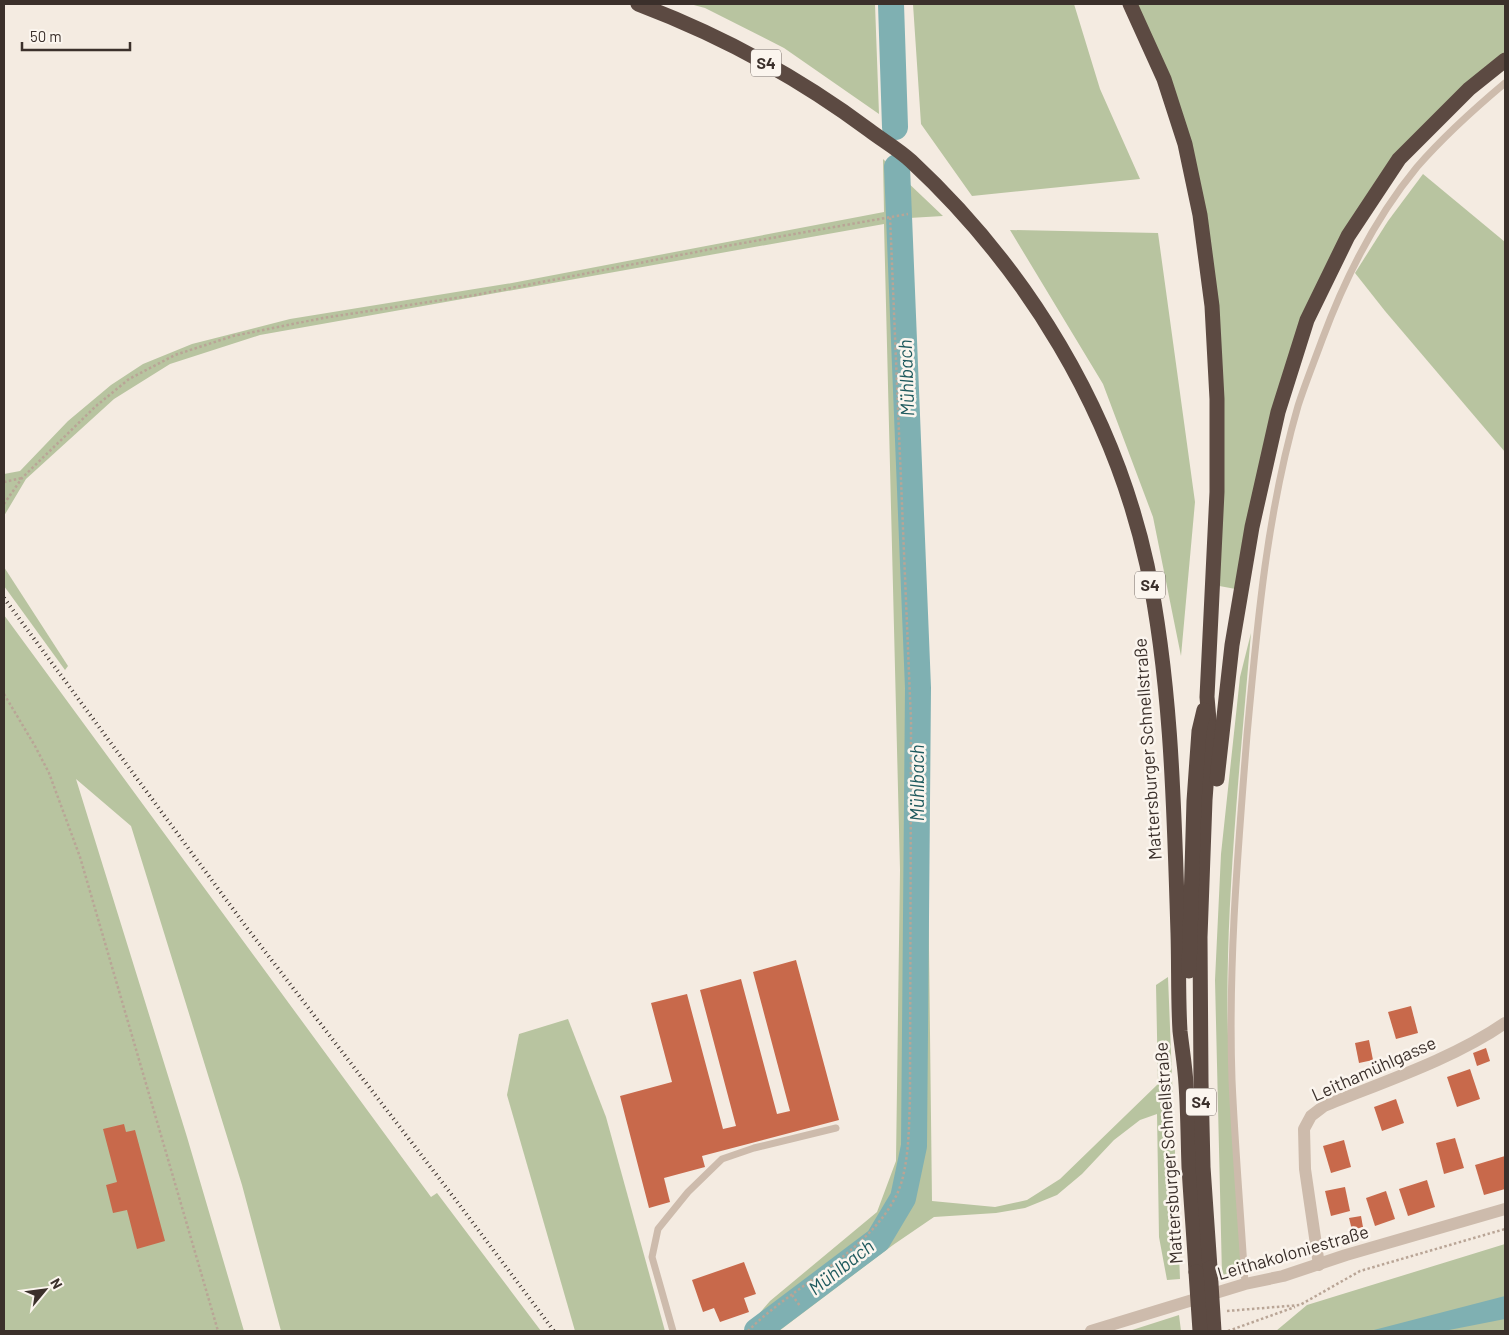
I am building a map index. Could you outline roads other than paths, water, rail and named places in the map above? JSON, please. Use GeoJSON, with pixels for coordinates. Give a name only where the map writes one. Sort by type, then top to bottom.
{"type":"FeatureCollection","features":[{"type":"Feature","properties":{"kind":"highway","name":"Mattersburger Schnellstraße"},"geometry":{"type":"LineString","coordinates":[[638,4],[718,37],[762,60],[846,113],[908,159],[960,211],[999,256],[1030,299],[1058,341],[1082,384],[1104,433],[1122,478],[1147,565],[1163,663],[1174,810],[1180,1032],[1186,1082],[1189,1169],[1203,1270],[1214,1331]]}},
{"type":"Feature","properties":{"kind":"highway","name":"Mattersburger Schnellstraße"},"geometry":{"type":"LineString","coordinates":[[1131,5],[1164,79],[1185,144],[1200,215],[1212,306],[1217,399],[1217,492],[1207,697],[1210,732],[1200,937],[1203,1167],[1203,1270],[1200,1331]]}},
{"type":"Feature","properties":{"kind":"highway"},"geometry":{"type":"LineString","coordinates":[[1204,841],[1214,800],[1232,645],[1252,527],[1278,412],[1307,320],[1348,236],[1399,158],[1469,88],[1505,60]]}},
{"type":"Feature","properties":{"kind":"highway"},"geometry":{"type":"LineString","coordinates":[[1186,1082],[1194,801],[1199,731],[1207,697]]}},
{"type":"Feature","properties":{"kind":"street","name":"Leithamühlgasse"},"geometry":{"type":"LineString","coordinates":[[1319,1265],[1305,1169],[1304,1130],[1310,1116],[1324,1106],[1448,1055],[1486,1036],[1505,1023]]}},
{"type":"Feature","properties":{"kind":"street","name":"Leithakoloniestraße"},"geometry":{"type":"LineString","coordinates":[[1091,1331],[1245,1284],[1283,1276],[1346,1255],[1505,1209]]}},
{"type":"Feature","properties":{"kind":"lane"},"geometry":{"type":"LineString","coordinates":[[1245,1284],[1232,1078],[1233,953],[1238,849],[1256,633],[1267,554],[1283,464],[1298,405],[1333,310],[1355,262],[1382,216],[1417,168],[1457,124],[1505,84]]}},
{"type":"Feature","properties":{"kind":"lane"},"geometry":{"type":"LineString","coordinates":[[673,1331],[652,1258],[658,1230],[688,1192],[722,1159],[754,1148],[836,1128]]}},
{"type":"Feature","properties":{"kind":"water"},"geometry":{"type":"Polygon","coordinates":[[[1505,1296],[1505,1319],[1444,1331],[1370,1331],[1505,1296]]]}},
{"type":"Feature","properties":{"kind":"waterway","name":"Mühlbach"},"geometry":{"type":"LineString","coordinates":[[891,4],[895,127]]}},
{"type":"Feature","properties":{"kind":"waterway","name":"Mühlbach"},"geometry":{"type":"LineString","coordinates":[[757,1331],[878,1240],[903,1198],[914,1146],[918,688],[897,167]]}},
{"type":"Feature","properties":{"kind":"railway"},"geometry":{"type":"LineString","coordinates":[[4,598],[247,928],[554,1331]]}}]}
